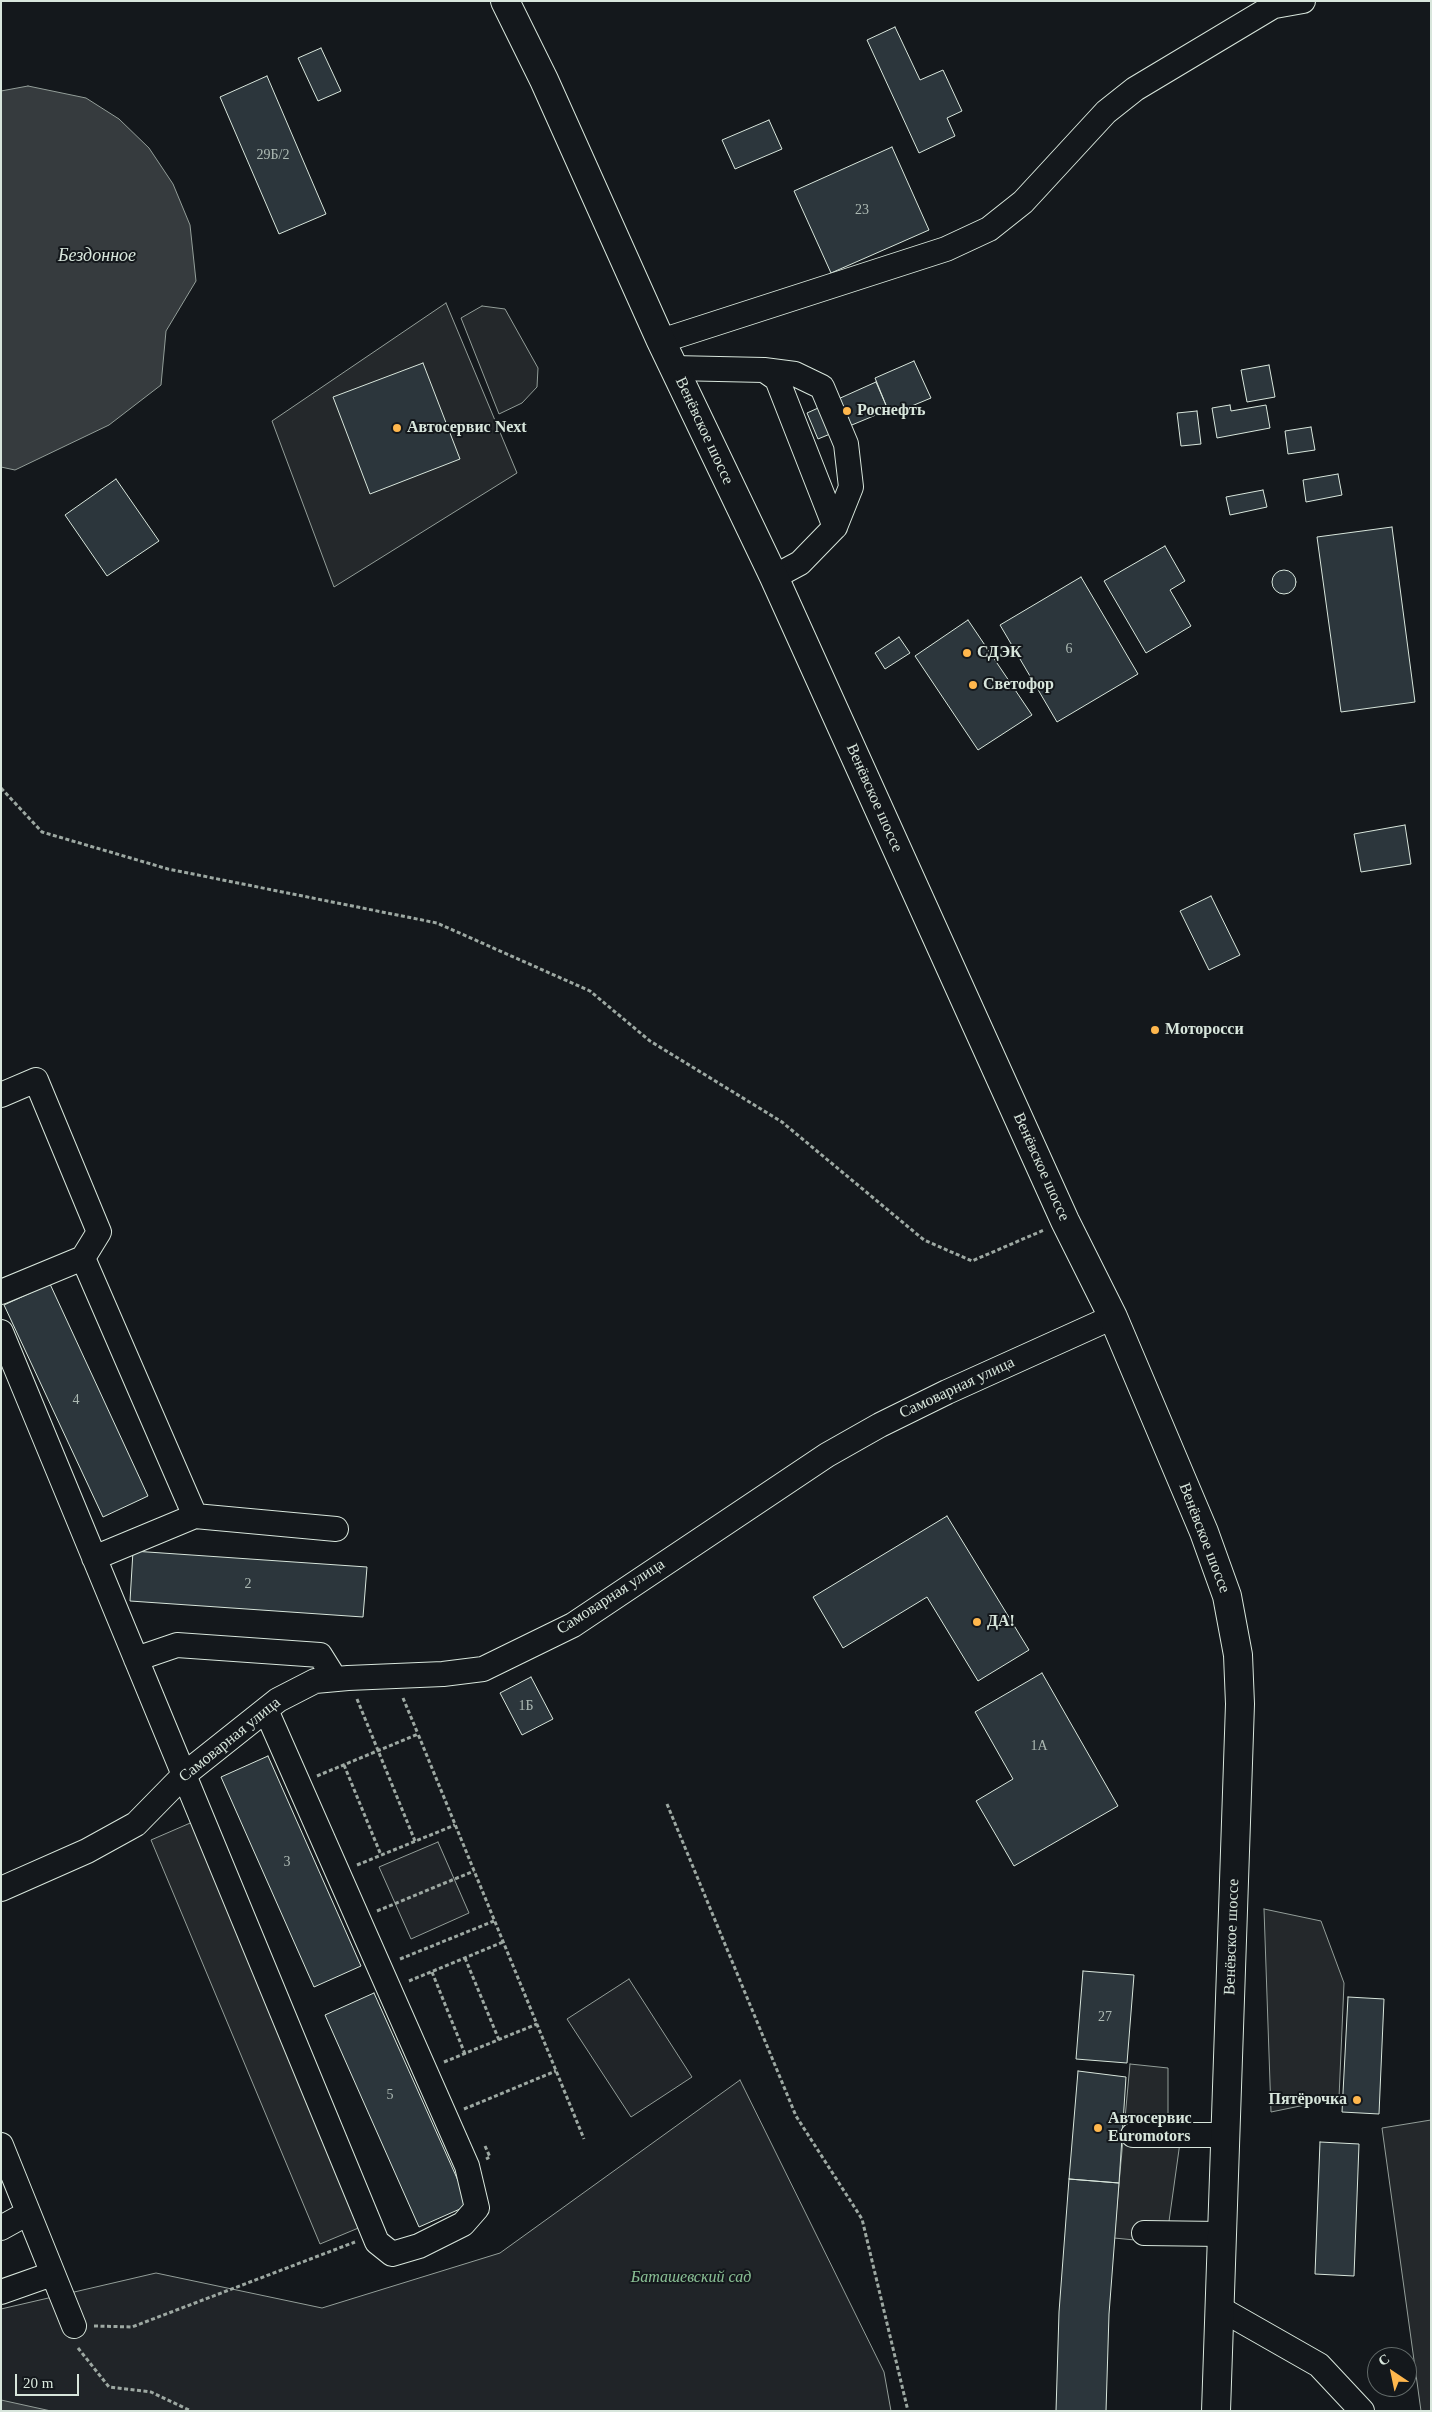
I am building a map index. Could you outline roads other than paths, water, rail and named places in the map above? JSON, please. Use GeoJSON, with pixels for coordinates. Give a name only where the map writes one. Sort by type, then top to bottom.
{"type":"FeatureCollection","features":[{"type":"Feature","properties":{"kind":"main road","name":"Венёвское шоссе"},"geometry":{"type":"LineString","coordinates":[[505,1],[544,80],[661,341],[774,577],[1066,1221],[1113,1317],[1204,1532],[1227,1596],[1238,1655],[1240,1704],[1216,2411]]}},
{"type":"Feature","properties":{"kind":"street"},"geometry":{"type":"LineString","coordinates":[[661,341],[946,249],[990,229],[1023,202],[1106,112],[1135,89],[1174,63],[1278,4],[1303,1]]}},
{"type":"Feature","properties":{"kind":"street"},"geometry":{"type":"LineString","coordinates":[[674,368],[764,370],[795,374],[822,387],[846,444],[851,487],[835,527],[800,563],[774,577]]}},
{"type":"Feature","properties":{"kind":"street"},"geometry":{"type":"LineString","coordinates":[[764,370],[777,380],[835,527]]}},
{"type":"Feature","properties":{"kind":"street"},"geometry":{"type":"LineString","coordinates":[[1,1095],[36,1080],[99,1232],[83,1258],[1,1292]]}},
{"type":"Feature","properties":{"kind":"street"},"geometry":{"type":"LineString","coordinates":[[83,1258],[196,1516]]}},
{"type":"Feature","properties":{"kind":"street","name":"Самоварная улица"},"geometry":{"type":"LineString","coordinates":[[1,1889],[87,1851],[136,1824],[185,1774],[278,1700],[315,1681],[342,1678],[443,1674],[483,1669],[573,1625],[827,1455],[880,1425],[947,1392],[1113,1317]]}},
{"type":"Feature","properties":{"kind":"street"},"geometry":{"type":"LineString","coordinates":[[1,1332],[377,2242],[392,2254],[419,2246],[463,2224],[478,2208],[467,2166],[266,1710]]}},
{"type":"Feature","properties":{"kind":"street"},"geometry":{"type":"LineString","coordinates":[[94,1558],[196,1516],[336,1529]]}},
{"type":"Feature","properties":{"kind":"street"},"geometry":{"type":"LineString","coordinates":[[136,1658],[177,1646],[320,1655],[342,1678]]}},
{"type":"Feature","properties":{"kind":"street"},"geometry":{"type":"LineString","coordinates":[[1133,2136],[1226,2135]]}},
{"type":"Feature","properties":{"kind":"street"},"geometry":{"type":"LineString","coordinates":[[1,2145],[74,2326]]}},
{"type":"Feature","properties":{"kind":"street"},"geometry":{"type":"LineString","coordinates":[[1,2228],[28,2213]]}},
{"type":"Feature","properties":{"kind":"street"},"geometry":{"type":"LineString","coordinates":[[1144,2233],[1221,2234]]}},
{"type":"Feature","properties":{"kind":"street"},"geometry":{"type":"LineString","coordinates":[[1,2292],[52,2274]]}},
{"type":"Feature","properties":{"kind":"street"},"geometry":{"type":"LineString","coordinates":[[1219,2308],[1320,2365],[1362,2411]]}},
{"type":"Feature","properties":{"kind":"water","name":"Бездонное"},"geometry":{"type":"Polygon","coordinates":[[[28,86],[86,98],[119,119],[149,148],[173,184],[190,225],[196,281],[166,331],[161,385],[109,425],[15,470],[1,467],[1,91],[28,86]]]}},
{"type":"Feature","properties":{"kind":"water"},"geometry":{"type":"Polygon","coordinates":[[[1,2400],[51,2411],[1,2411],[1,2400]]]}},
{"type":"Feature","properties":{"kind":"place","name":"Роснефть"},"geometry":{"type":"Point","coordinates":[847,411]}},
{"type":"Feature","properties":{"kind":"place","name":"Автосервис Next"},"geometry":{"type":"Point","coordinates":[397,428]}},
{"type":"Feature","properties":{"kind":"place","name":"СДЭК"},"geometry":{"type":"Point","coordinates":[967,653]}},
{"type":"Feature","properties":{"kind":"place","name":"Светофор"},"geometry":{"type":"Point","coordinates":[973,685]}},
{"type":"Feature","properties":{"kind":"place","name":"Моторосси"},"geometry":{"type":"Point","coordinates":[1155,1030]}},
{"type":"Feature","properties":{"kind":"place","name":"ДА!"},"geometry":{"type":"Point","coordinates":[977,1622]}},
{"type":"Feature","properties":{"kind":"place","name":"Пятёрочка"},"geometry":{"type":"Point","coordinates":[1357,2100]}},
{"type":"Feature","properties":{"kind":"place","name":"Автосервис Euromotors"},"geometry":{"type":"Point","coordinates":[1098,2128]}},
{"type":"Feature","properties":{"kind":"park label","name":"Баташевский сад"},"geometry":{"type":"Point","coordinates":[691,2278]}}]}
